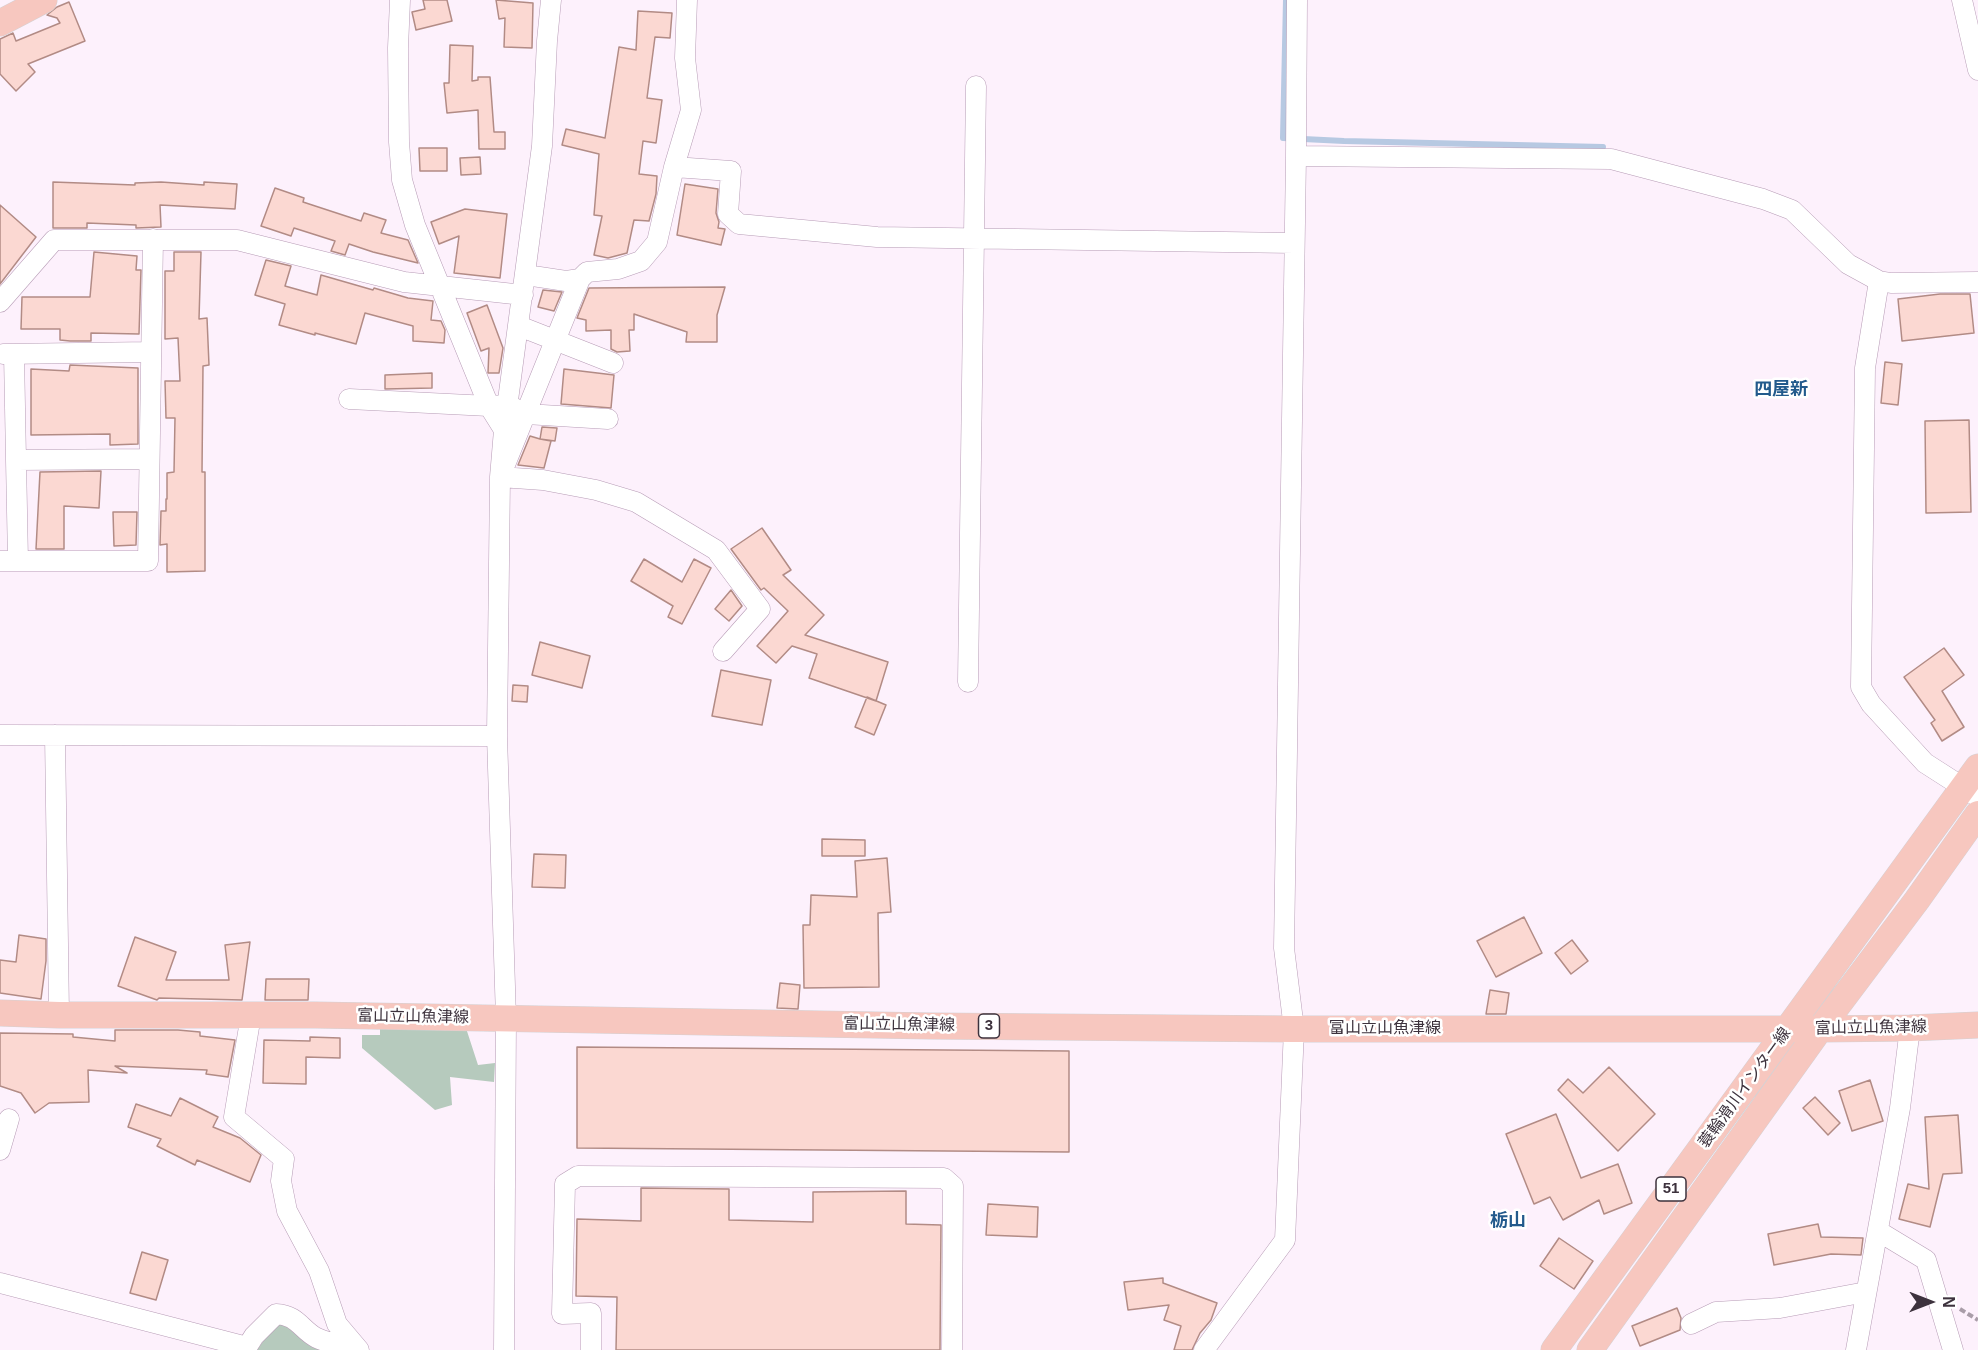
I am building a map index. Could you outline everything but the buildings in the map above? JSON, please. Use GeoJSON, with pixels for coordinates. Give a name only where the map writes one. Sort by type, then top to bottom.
{"type":"FeatureCollection","features":[{"type":"Feature","properties":{"kind":"main road"},"geometry":{"type":"LineString","coordinates":[[0,23],[44,0]]}},
{"type":"Feature","properties":{"kind":"main road","name":"蓑輪滑川インター線"},"geometry":{"type":"LineString","coordinates":[[1554,1350],[1789,1029],[1974,784]]}},
{"type":"Feature","properties":{"kind":"main road","name":"蓑輪滑川インター線"},"geometry":{"type":"LineString","coordinates":[[1590,1350],[1820,1029],[1978,814]]}},
{"type":"Feature","properties":{"kind":"main road","name":"富山立山魚津線"},"geometry":{"type":"LineString","coordinates":[[0,1013],[1294,1029],[1820,1029],[1978,1025]]}},
{"type":"Feature","properties":{"kind":"street"},"geometry":{"type":"LineString","coordinates":[[400,0],[399,142],[402,180],[415,225],[440,285],[498,405],[504,430],[500,477],[497,736],[506,1018],[504,1350]]}},
{"type":"Feature","properties":{"kind":"street"},"geometry":{"type":"LineString","coordinates":[[498,405],[519,326],[526,274],[542,146],[551,0]]}},
{"type":"Feature","properties":{"kind":"street"},"geometry":{"type":"LineString","coordinates":[[500,477],[580,279],[587,272],[618,269],[641,261],[657,242],[690,110],[685,58],[687,0]]}},
{"type":"Feature","properties":{"kind":"street"},"geometry":{"type":"LineString","coordinates":[[1204,1350],[1285,1240],[1294,1029],[1284,948],[1297,0]]}},
{"type":"Feature","properties":{"kind":"street"},"geometry":{"type":"LineString","coordinates":[[1962,0],[1978,70]]}},
{"type":"Feature","properties":{"kind":"street"},"geometry":{"type":"LineString","coordinates":[[968,682],[976,86]]}},
{"type":"Feature","properties":{"kind":"street"},"geometry":{"type":"LineString","coordinates":[[1296,156],[1611,159],[1763,199],[1792,210],[1848,264],[1879,281],[1891,284],[1978,282]]}},
{"type":"Feature","properties":{"kind":"street"},"geometry":{"type":"LineString","coordinates":[[674,167],[731,171],[728,214],[739,224],[877,237],[1294,243]]}},
{"type":"Feature","properties":{"kind":"street"},"geometry":{"type":"LineString","coordinates":[[151,352],[7,354],[16,460],[9,561],[148,561],[153,239]]}},
{"type":"Feature","properties":{"kind":"street"},"geometry":{"type":"LineString","coordinates":[[0,302],[54,240],[237,240],[404,282],[523,295]]}},
{"type":"Feature","properties":{"kind":"street"},"geometry":{"type":"LineString","coordinates":[[526,274],[566,281],[580,279]]}},
{"type":"Feature","properties":{"kind":"street"},"geometry":{"type":"LineString","coordinates":[[1879,281],[1865,368],[1861,687],[1871,704],[1925,763],[1974,784]]}},
{"type":"Feature","properties":{"kind":"street"},"geometry":{"type":"LineString","coordinates":[[519,326],[613,363]]}},
{"type":"Feature","properties":{"kind":"street"},"geometry":{"type":"LineString","coordinates":[[349,399],[498,405],[526,414],[608,419]]}},
{"type":"Feature","properties":{"kind":"street"},"geometry":{"type":"LineString","coordinates":[[16,460],[149,459]]}},
{"type":"Feature","properties":{"kind":"street"},"geometry":{"type":"LineString","coordinates":[[500,477],[543,480],[596,490],[636,502],[716,550],[760,609],[723,651]]}},
{"type":"Feature","properties":{"kind":"street"},"geometry":{"type":"LineString","coordinates":[[0,735],[497,736]]}},
{"type":"Feature","properties":{"kind":"street"},"geometry":{"type":"LineString","coordinates":[[55,735],[59,1015]]}},
{"type":"Feature","properties":{"kind":"street"},"geometry":{"type":"LineString","coordinates":[[251,1015],[234,1117],[284,1160],[281,1181],[286,1211],[319,1271],[337,1324],[357,1348]]}},
{"type":"Feature","properties":{"kind":"street"},"geometry":{"type":"LineString","coordinates":[[1856,1350],[1900,1108],[1910,1028]]}},
{"type":"Feature","properties":{"kind":"street"},"geometry":{"type":"LineString","coordinates":[[0,1150],[9,1119]]}},
{"type":"Feature","properties":{"kind":"street"},"geometry":{"type":"LineString","coordinates":[[591,1350],[591,1312],[562,1314],[565,1184],[578,1176],[944,1178],[953,1186],[952,1350]]}},
{"type":"Feature","properties":{"kind":"street"},"geometry":{"type":"LineString","coordinates":[[1878,1231],[1926,1260],[1953,1350]]}},
{"type":"Feature","properties":{"kind":"street"},"geometry":{"type":"LineString","coordinates":[[0,1283],[247,1347],[268,1320],[276,1314],[288,1315],[316,1338],[357,1348]]}},
{"type":"Feature","properties":{"kind":"street"},"geometry":{"type":"LineString","coordinates":[[1691,1324],[1716,1312],[1780,1308],[1866,1292]]}},
{"type":"Feature","properties":{"kind":"green space"},"geometry":{"type":"Polygon","coordinates":[[[380,1025],[465,1025],[478,1065],[495,1063],[494,1082],[450,1077],[452,1105],[435,1110],[362,1048],[362,1035],[380,1035],[380,1025]]]}},
{"type":"Feature","properties":{"kind":"green space"},"geometry":{"type":"Polygon","coordinates":[[[282,1321],[324,1350],[257,1350],[274,1325],[282,1321]]]}},
{"type":"Feature","properties":{"kind":"waterway"},"geometry":{"type":"LineString","coordinates":[[1286,0],[1283,138],[1603,147]]}},
{"type":"Feature","properties":{"kind":"district","name":"四屋新"},"geometry":{"type":"Point","coordinates":[1781,390]}},
{"type":"Feature","properties":{"kind":"district","name":"栃山"},"geometry":{"type":"Point","coordinates":[1508,1221]}}]}
